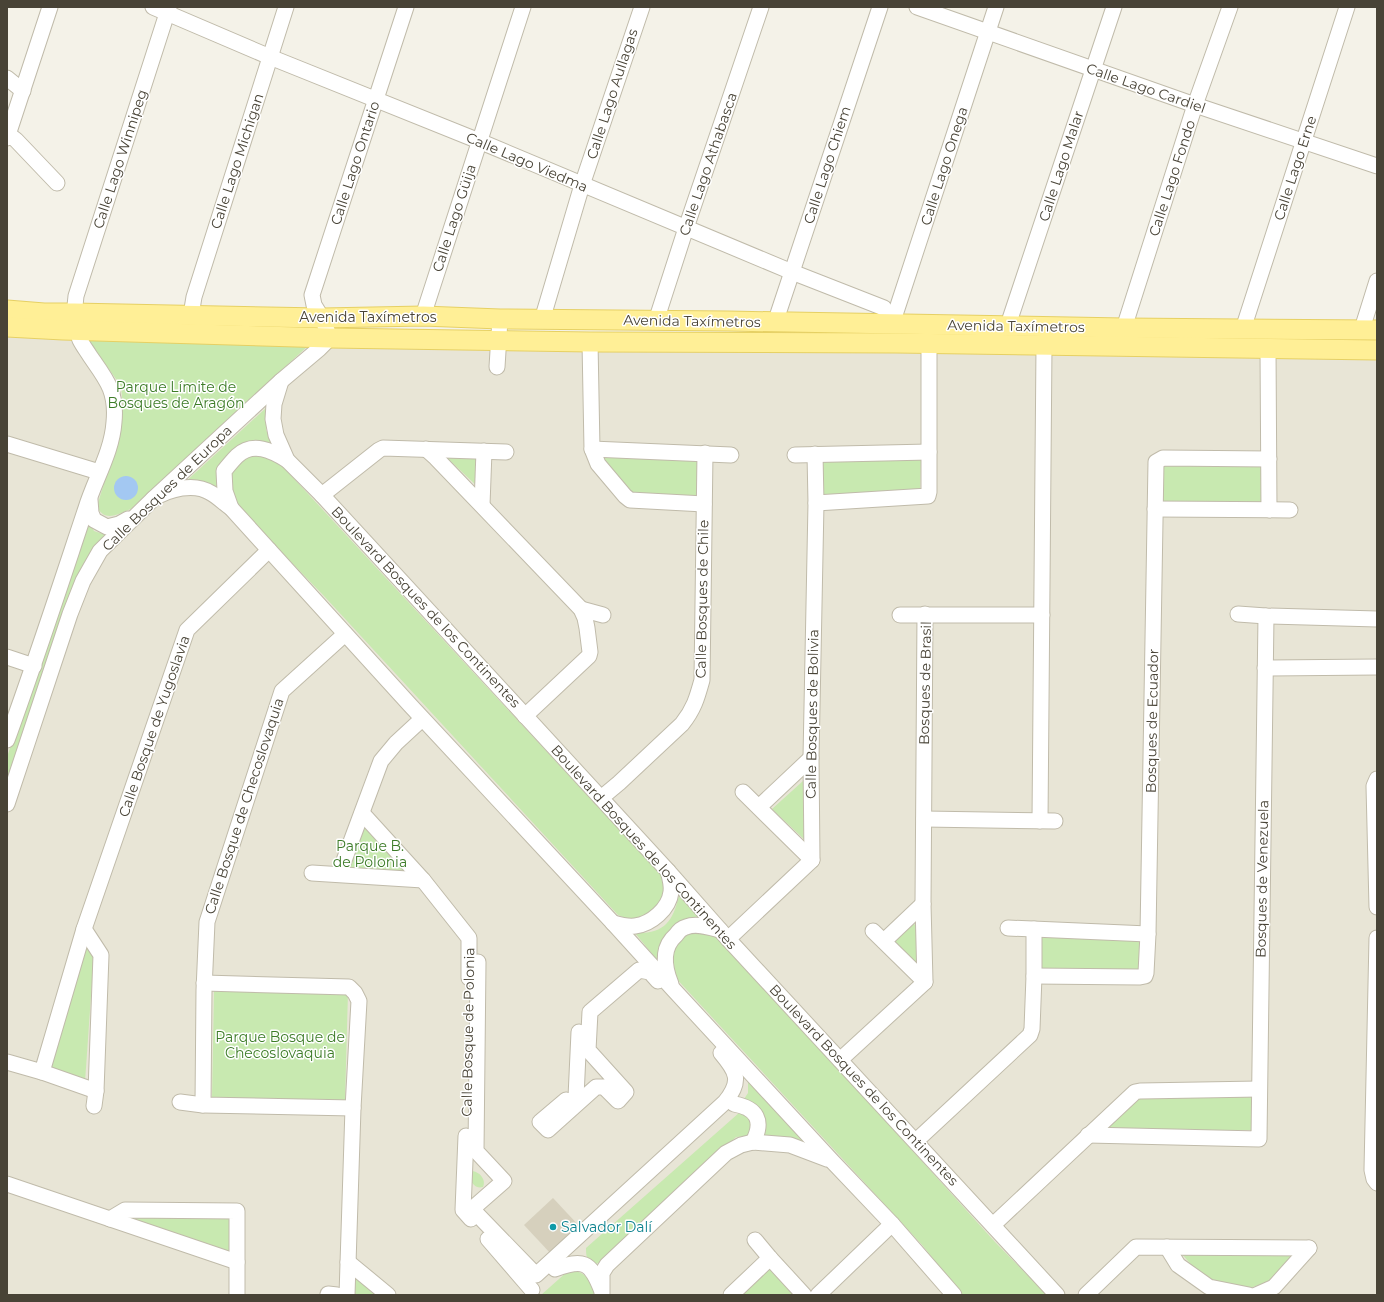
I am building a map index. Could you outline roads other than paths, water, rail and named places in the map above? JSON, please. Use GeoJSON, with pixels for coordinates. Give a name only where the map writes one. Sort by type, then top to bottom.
{"type":"FeatureCollection","features":[{"type":"Feature","properties":{"kind":"main road","name":"Avenida Taxímetros"},"geometry":{"type":"LineString","coordinates":[[7,310],[44,313],[75,322],[330,338],[1377,350]]}},
{"type":"Feature","properties":{"kind":"main road","name":"Avenida Taxímetros"},"geometry":{"type":"LineString","coordinates":[[7,327],[191,315],[322,318],[423,316],[542,320],[728,321],[1124,328],[1370,329]]}},
{"type":"Feature","properties":{"kind":"main road"},"geometry":{"type":"LineString","coordinates":[[727,343],[728,321]]}},
{"type":"Feature","properties":{"kind":"street"},"geometry":{"type":"LineString","coordinates":[[50,7],[8,136],[16,140],[57,183]]}},
{"type":"Feature","properties":{"kind":"street","name":"Calle Lago Viedma"},"geometry":{"type":"LineString","coordinates":[[153,7],[168,10],[270,57],[376,99],[792,272],[884,308],[889,315],[892,324]]}},
{"type":"Feature","properties":{"kind":"street","name":"Calle Lago Michigan"},"geometry":{"type":"LineString","coordinates":[[191,315],[194,297],[286,7]]}},
{"type":"Feature","properties":{"kind":"street","name":"Calle Lago Ontario"},"geometry":{"type":"LineString","coordinates":[[322,318],[314,305],[312,295],[406,7]]}},
{"type":"Feature","properties":{"kind":"street","name":"Calle Lago Güija"},"geometry":{"type":"LineString","coordinates":[[423,316],[523,7]]}},
{"type":"Feature","properties":{"kind":"street","name":"Calle Lago Aullagas"},"geometry":{"type":"LineString","coordinates":[[542,320],[582,185],[642,7]]}},
{"type":"Feature","properties":{"kind":"street","name":"Calle Lago Athabasca"},"geometry":{"type":"LineString","coordinates":[[656,321],[761,7]]}},
{"type":"Feature","properties":{"kind":"street","name":"Calle Lago Chiem"},"geometry":{"type":"LineString","coordinates":[[775,323],[880,7]]}},
{"type":"Feature","properties":{"kind":"street","name":"Calle Lago Cardiel"},"geometry":{"type":"LineString","coordinates":[[917,7],[988,31],[1093,70],[1377,166]]}},
{"type":"Feature","properties":{"kind":"street","name":"Calle Lago Onega"},"geometry":{"type":"LineString","coordinates":[[892,324],[996,7]]}},
{"type":"Feature","properties":{"kind":"street","name":"Calle Lago Malar"},"geometry":{"type":"LineString","coordinates":[[1008,325],[1114,7]]}},
{"type":"Feature","properties":{"kind":"street","name":"Calle Lago Fondo"},"geometry":{"type":"LineString","coordinates":[[1124,328],[1195,105],[1230,7]]}},
{"type":"Feature","properties":{"kind":"street","name":"Calle Lago Erne"},"geometry":{"type":"LineString","coordinates":[[1243,329],[1347,7]]}},
{"type":"Feature","properties":{"kind":"street","name":"Calle Lago Winnipeg"},"geometry":{"type":"LineString","coordinates":[[75,322],[76,296],[168,10]]}},
{"type":"Feature","properties":{"kind":"street"},"geometry":{"type":"LineString","coordinates":[[7,78],[23,91]]}},
{"type":"Feature","properties":{"kind":"street"},"geometry":{"type":"LineString","coordinates":[[1370,329],[1377,281]]}},
{"type":"Feature","properties":{"kind":"street"},"geometry":{"type":"LineString","coordinates":[[322,318],[330,338]]}},
{"type":"Feature","properties":{"kind":"street"},"geometry":{"type":"LineString","coordinates":[[497,367],[500,319]]}},
{"type":"Feature","properties":{"kind":"street"},"geometry":{"type":"LineString","coordinates":[[7,740],[34,666],[90,494],[109,448],[114,423],[112,391],[106,378],[80,341],[75,322]]}},
{"type":"Feature","properties":{"kind":"street","name":"Calle Bosques de Europa"},"geometry":{"type":"LineString","coordinates":[[7,804],[70,614],[83,581],[100,551],[135,514],[330,338]]}},
{"type":"Feature","properties":{"kind":"street","name":"Calle Bosques de Chile"},"geometry":{"type":"LineString","coordinates":[[590,342],[592,449],[598,464],[630,500],[704,504]]}},
{"type":"Feature","properties":{"kind":"street"},"geometry":{"type":"LineString","coordinates":[[816,503],[926,497],[929,492],[930,344]]}},
{"type":"Feature","properties":{"kind":"street"},"geometry":{"type":"LineString","coordinates":[[1040,821],[1044,346]]}},
{"type":"Feature","properties":{"kind":"street"},"geometry":{"type":"LineString","coordinates":[[1268,349],[1269,510]]}},
{"type":"Feature","properties":{"kind":"street","name":"Boulevard Bosques de los Continentes"},"geometry":{"type":"LineString","coordinates":[[281,381],[274,404],[273,419],[276,434],[288,460],[322,495],[1057,1295]]}},
{"type":"Feature","properties":{"kind":"street"},"geometry":{"type":"LineString","coordinates":[[7,444],[99,472]]}},
{"type":"Feature","properties":{"kind":"street"},"geometry":{"type":"LineString","coordinates":[[231,508],[225,491],[224,471],[237,456],[246,450],[256,448],[271,450],[288,460]]}},
{"type":"Feature","properties":{"kind":"street"},"geometry":{"type":"LineString","coordinates":[[322,495],[381,449],[506,452]]}},
{"type":"Feature","properties":{"kind":"street"},"geometry":{"type":"LineString","coordinates":[[426,449],[581,609],[585,618],[590,652],[589,656],[525,716]]}},
{"type":"Feature","properties":{"kind":"street"},"geometry":{"type":"LineString","coordinates":[[592,449],[731,455]]}},
{"type":"Feature","properties":{"kind":"street"},"geometry":{"type":"LineString","coordinates":[[482,506],[484,451]]}},
{"type":"Feature","properties":{"kind":"street"},"geometry":{"type":"LineString","coordinates":[[795,455],[929,452]]}},
{"type":"Feature","properties":{"kind":"street","name":"Calle Bosques de Chile"},"geometry":{"type":"LineString","coordinates":[[601,798],[682,724],[690,714],[696,701],[702,680],[706,453]]}},
{"type":"Feature","properties":{"kind":"street","name":"Calle Bosques de Bolivia"},"geometry":{"type":"LineString","coordinates":[[812,860],[811,758],[816,503],[815,454]]}},
{"type":"Feature","properties":{"kind":"street","name":"Bosques de Ecuador"},"geometry":{"type":"LineString","coordinates":[[1034,976],[1142,977],[1145,976],[1146,973],[1148,934],[1156,462],[1160,459],[1269,459]]}},
{"type":"Feature","properties":{"kind":"street"},"geometry":{"type":"LineString","coordinates":[[153,499],[163,492],[196,487],[211,493],[231,508],[422,719],[892,1224],[954,1295]]}},
{"type":"Feature","properties":{"kind":"street"},"geometry":{"type":"LineString","coordinates":[[90,494],[92,517],[94,520],[106,526],[119,524],[135,514]]}},
{"type":"Feature","properties":{"kind":"street"},"geometry":{"type":"LineString","coordinates":[[1156,509],[1290,510]]}},
{"type":"Feature","properties":{"kind":"street","name":"Calle Bosque de Yugoslavia"},"geometry":{"type":"LineString","coordinates":[[42,1072],[84,929],[187,630],[269,550]]}},
{"type":"Feature","properties":{"kind":"street"},"geometry":{"type":"LineString","coordinates":[[581,609],[603,615]]}},
{"type":"Feature","properties":{"kind":"street"},"geometry":{"type":"LineString","coordinates":[[900,615],[925,614]]}},
{"type":"Feature","properties":{"kind":"street","name":"Bosques de Brasil"},"geometry":{"type":"LineString","coordinates":[[925,982],[923,904],[925,614],[1042,615]]}},
{"type":"Feature","properties":{"kind":"street"},"geometry":{"type":"LineString","coordinates":[[1238,614],[1377,619]]}},
{"type":"Feature","properties":{"kind":"street","name":"Bosques de Venezuela"},"geometry":{"type":"LineString","coordinates":[[1088,1135],[1259,1139],[1266,616]]}},
{"type":"Feature","properties":{"kind":"street","name":"Calle Bosque de Checoslovaquia"},"geometry":{"type":"LineString","coordinates":[[203,1105],[204,983],[207,922],[282,692],[346,634]]}},
{"type":"Feature","properties":{"kind":"street"},"geometry":{"type":"LineString","coordinates":[[7,657],[34,666]]}},
{"type":"Feature","properties":{"kind":"street"},"geometry":{"type":"LineString","coordinates":[[1265,668],[1377,667]]}},
{"type":"Feature","properties":{"kind":"street"},"geometry":{"type":"LineString","coordinates":[[339,874],[381,761],[396,742],[422,719]]}},
{"type":"Feature","properties":{"kind":"street"},"geometry":{"type":"LineString","coordinates":[[759,807],[811,758]]}},
{"type":"Feature","properties":{"kind":"street"},"geometry":{"type":"LineString","coordinates":[[1377,779],[1374,786],[1377,907]]}},
{"type":"Feature","properties":{"kind":"street"},"geometry":{"type":"LineString","coordinates":[[673,990],[668,979],[664,955],[673,938],[686,927],[709,926],[724,934],[812,860],[743,792]]}},
{"type":"Feature","properties":{"kind":"street","name":"Calle Bosque de Polonia"},"geometry":{"type":"LineString","coordinates":[[362,813],[423,880],[469,938],[466,1153],[463,1210]]}},
{"type":"Feature","properties":{"kind":"street"},"geometry":{"type":"LineString","coordinates":[[924,819],[1055,821]]}},
{"type":"Feature","properties":{"kind":"street"},"geometry":{"type":"LineString","coordinates":[[613,923],[625,926],[643,924],[655,917],[665,908],[670,898],[671,882],[668,871]]}},
{"type":"Feature","properties":{"kind":"street"},"geometry":{"type":"LineString","coordinates":[[312,873],[423,880]]}},
{"type":"Feature","properties":{"kind":"street"},"geometry":{"type":"LineString","coordinates":[[884,941],[923,904]]}},
{"type":"Feature","properties":{"kind":"street"},"geometry":{"type":"LineString","coordinates":[[1008,928],[1148,934]]}},
{"type":"Feature","properties":{"kind":"street"},"geometry":{"type":"LineString","coordinates":[[7,1062],[42,1072],[95,1098],[101,955],[84,929]]}},
{"type":"Feature","properties":{"kind":"street"},"geometry":{"type":"LineString","coordinates":[[916,1141],[1030,1035],[1032,1029],[1034,976],[1034,929]]}},
{"type":"Feature","properties":{"kind":"street"},"geometry":{"type":"LineString","coordinates":[[840,1060],[925,982],[873,930]]}},
{"type":"Feature","properties":{"kind":"street"},"geometry":{"type":"LineString","coordinates":[[1375,1180],[1374,1131],[1377,938]]}},
{"type":"Feature","properties":{"kind":"street"},"geometry":{"type":"LineString","coordinates":[[549,1122],[571,1098],[578,1048],[581,1008],[643,956]]}},
{"type":"Feature","properties":{"kind":"street"},"geometry":{"type":"LineString","coordinates":[[478,962],[476,1151],[504,1180],[472,1208],[536,1275],[725,1102],[733,1092],[736,1080],[733,1067],[650,972],[638,970],[590,1012],[588,1050],[626,1092],[618,1101],[604,1087],[596,1087],[548,1130],[540,1122],[603,1075]]}},
{"type":"Feature","properties":{"kind":"street"},"geometry":{"type":"LineString","coordinates":[[204,983],[349,987],[356,993],[359,1001],[353,1108],[347,1295]]}},
{"type":"Feature","properties":{"kind":"street"},"geometry":{"type":"LineString","coordinates":[[578,1048],[619,1092]]}},
{"type":"Feature","properties":{"kind":"street"},"geometry":{"type":"LineString","coordinates":[[466,1153],[495,1181],[463,1210],[529,1292],[734,1104],[741,1094],[742,1082],[735,1056]]}},
{"type":"Feature","properties":{"kind":"street"},"geometry":{"type":"LineString","coordinates":[[993,1225],[1133,1094],[1137,1092],[1259,1089]]}},
{"type":"Feature","properties":{"kind":"street"},"geometry":{"type":"LineString","coordinates":[[180,1102],[203,1105],[353,1108]]}},
{"type":"Feature","properties":{"kind":"street"},"geometry":{"type":"LineString","coordinates":[[734,1104],[744,1106],[752,1111],[759,1123],[758,1132],[754,1142]]}},
{"type":"Feature","properties":{"kind":"street"},"geometry":{"type":"LineString","coordinates":[[602,1292],[602,1273],[607,1265],[726,1153],[741,1145],[754,1142],[790,1144],[832,1161]]}},
{"type":"Feature","properties":{"kind":"street"},"geometry":{"type":"LineString","coordinates":[[7,1184],[237,1262]]}},
{"type":"Feature","properties":{"kind":"street"},"geometry":{"type":"LineString","coordinates":[[110,1219],[125,1210],[237,1211],[237,1295]]}},
{"type":"Feature","properties":{"kind":"street"},"geometry":{"type":"LineString","coordinates":[[818,1295],[892,1224]]}},
{"type":"Feature","properties":{"kind":"street"},"geometry":{"type":"LineString","coordinates":[[755,1240],[804,1295]]}},
{"type":"Feature","properties":{"kind":"street"},"geometry":{"type":"LineString","coordinates":[[1086,1295],[1136,1247],[1309,1248],[1274,1287],[1256,1295]]}},
{"type":"Feature","properties":{"kind":"street"},"geometry":{"type":"LineString","coordinates":[[1167,1247],[1178,1265],[1209,1287],[1248,1295]]}},
{"type":"Feature","properties":{"kind":"street"},"geometry":{"type":"LineString","coordinates":[[731,1295],[770,1258]]}},
{"type":"Feature","properties":{"kind":"street"},"geometry":{"type":"LineString","coordinates":[[348,1262],[388,1295]]}},
{"type":"Feature","properties":{"kind":"street"},"geometry":{"type":"LineString","coordinates":[[555,1268],[578,1263],[587,1266],[594,1273],[602,1292]]}},
{"type":"Feature","properties":{"kind":"water"},"geometry":{"type":"Polygon","coordinates":[[[126,476],[135,479],[138,488],[135,497],[126,500],[117,497],[114,488],[117,479],[126,476]]]}},
{"type":"Feature","properties":{"kind":"place","name":"Salvador Dalí"},"geometry":{"type":"Point","coordinates":[553,1227]}},
{"type":"Feature","properties":{"kind":"park label","name":"Parque Límite de Bosques de Aragón"},"geometry":{"type":"Point","coordinates":[176,396]}},
{"type":"Feature","properties":{"kind":"park label","name":"Parque B. de Polonia"},"geometry":{"type":"Point","coordinates":[370,854]}},
{"type":"Feature","properties":{"kind":"park label","name":"Parque Bosque de Checoslovaquia"},"geometry":{"type":"Point","coordinates":[280,1046]}}]}
